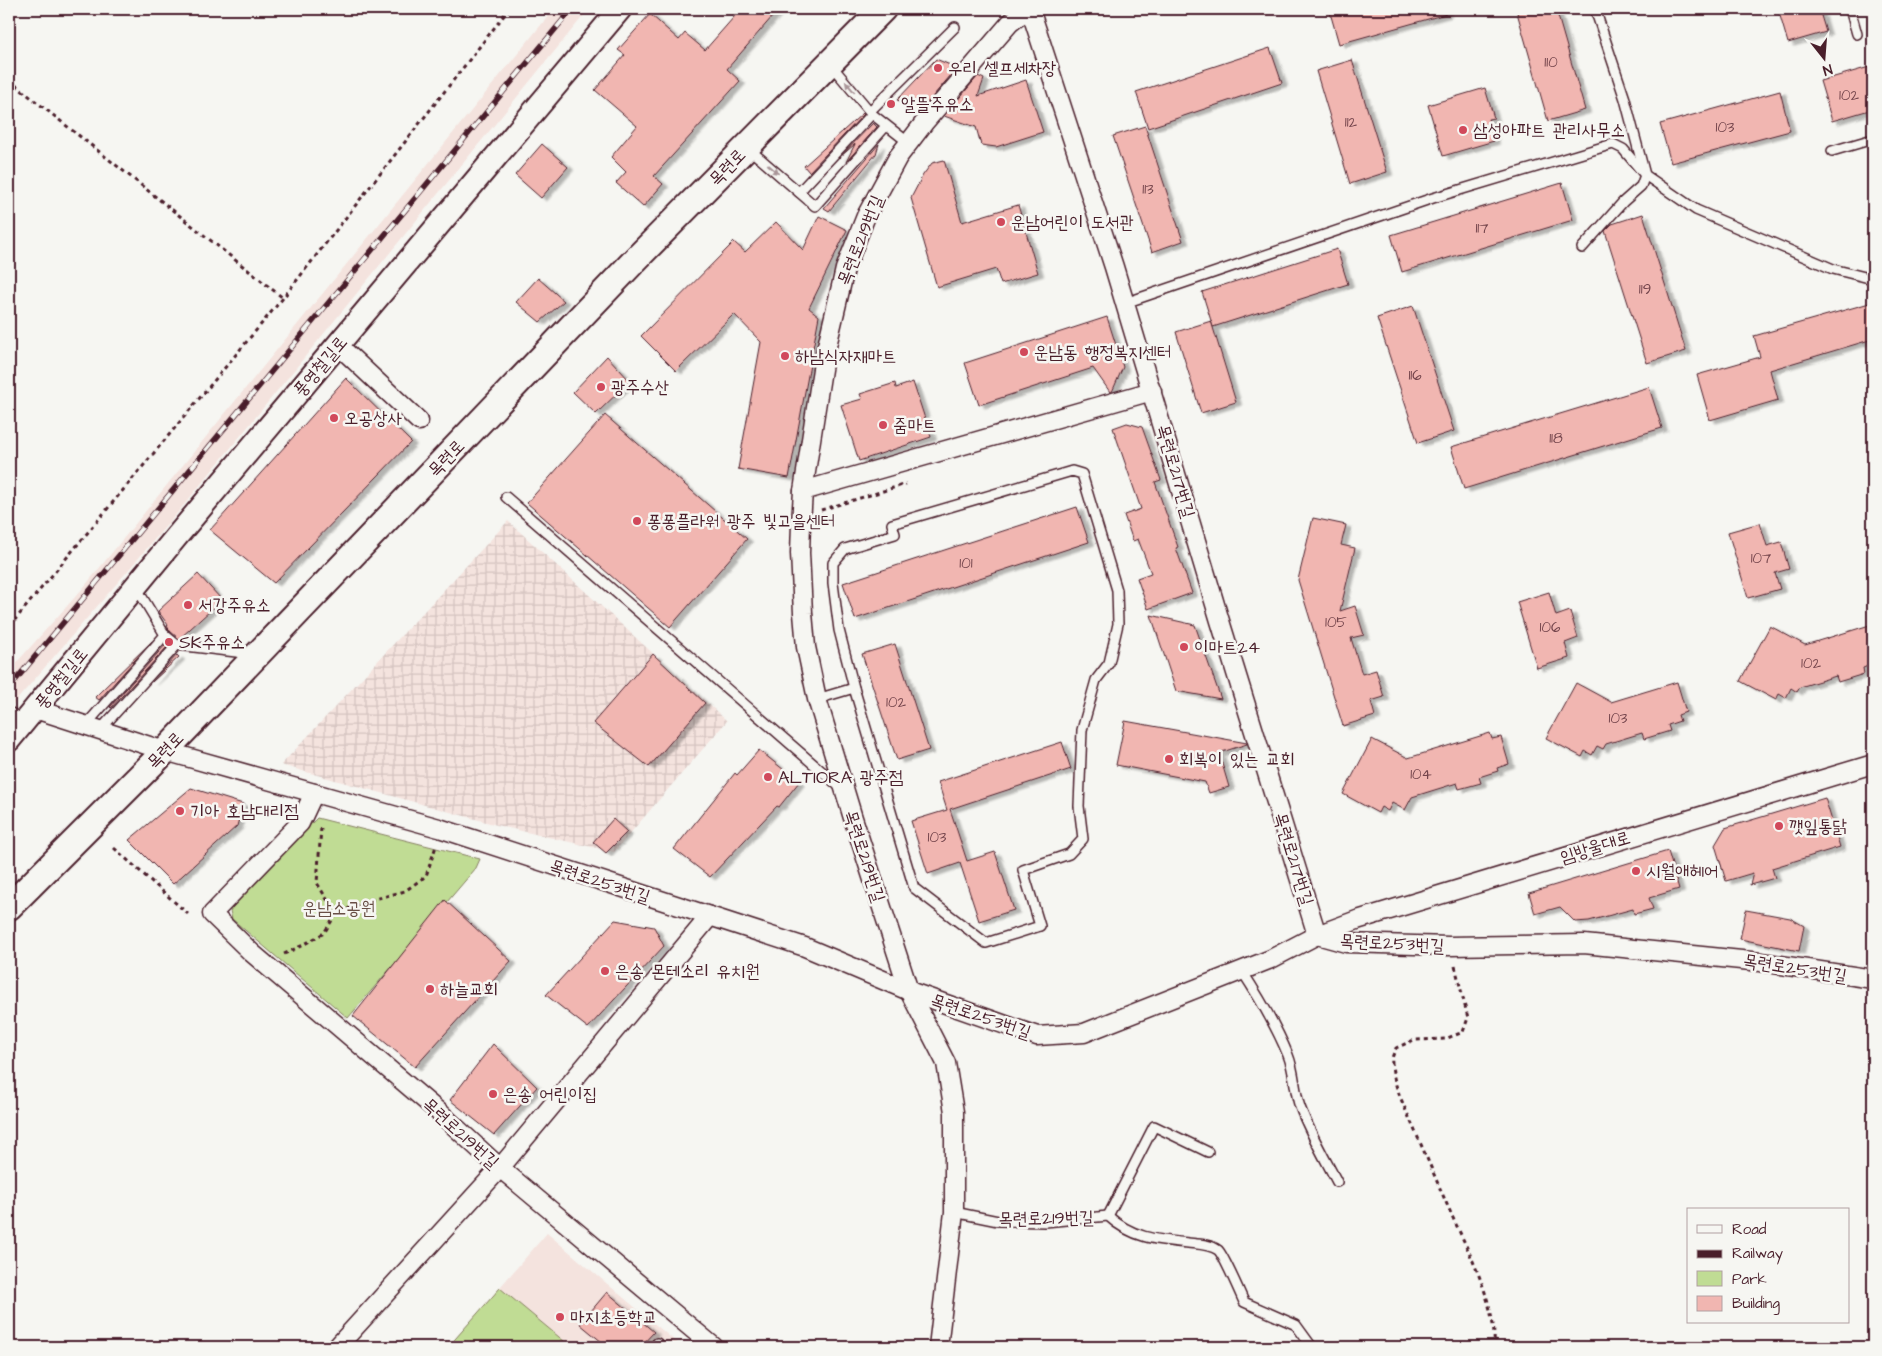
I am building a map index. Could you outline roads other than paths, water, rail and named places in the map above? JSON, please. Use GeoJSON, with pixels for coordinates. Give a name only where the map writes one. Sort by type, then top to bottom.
{"type":"FeatureCollection","features":[{"type":"Feature","properties":{"kind":"main road","name":"목련로"},"geometry":{"type":"LineString","coordinates":[[9,907],[165,751],[617,279],[883,9]]}},
{"type":"Feature","properties":{"kind":"street","name":"풍영철길로"},"geometry":{"type":"LineString","coordinates":[[18,723],[136,587],[620,9]]}},
{"type":"Feature","properties":{"kind":"street","name":"목련로219번길"},"geometry":{"type":"LineString","coordinates":[[938,1347],[954,1212],[954,1112],[946,1063],[909,991],[817,699],[806,647],[803,613],[800,553],[804,491],[823,363],[845,269],[866,216],[898,157],[909,143],[1010,23],[1029,9]]}},
{"type":"Feature","properties":{"kind":"street","name":"목련로217번길"},"geometry":{"type":"LineString","coordinates":[[1029,9],[1125,303],[1220,621],[1317,935]]}},
{"type":"Feature","properties":{"kind":"street"},"geometry":{"type":"LineString","coordinates":[[338,345],[419,421]]}},
{"type":"Feature","properties":{"kind":"street"},"geometry":{"type":"LineString","coordinates":[[804,491],[1152,391]]}},
{"type":"Feature","properties":{"kind":"street","name":"목련로253번길"},"geometry":{"type":"LineString","coordinates":[[18,723],[92,728],[165,751],[439,828],[805,947],[909,991],[1037,1036],[1084,1033],[1271,960],[1317,935],[1346,944],[1449,946],[1584,944],[1761,962],[1873,980]]}},
{"type":"Feature","properties":{"kind":"street","name":"임방울대로"},"geometry":{"type":"LineString","coordinates":[[1317,935],[1357,920],[1446,892],[1873,764]]}},
{"type":"Feature","properties":{"kind":"street","name":"목련로219번길"},"geometry":{"type":"LineString","coordinates":[[314,793],[300,823],[212,914],[252,953],[439,1112],[500,1168],[714,1347]]}},
{"type":"Feature","properties":{"kind":"street"},"geometry":{"type":"LineString","coordinates":[[337,1347],[500,1168],[710,916]]}},
{"type":"Feature","properties":{"kind":"lane"},"geometry":{"type":"LineString","coordinates":[[1582,248],[1623,202],[1641,186],[1645,175],[1625,99],[1595,9]]}},
{"type":"Feature","properties":{"kind":"lane"},"geometry":{"type":"LineString","coordinates":[[1850,9],[1857,34]]}},
{"type":"Feature","properties":{"kind":"lane"},"geometry":{"type":"LineString","coordinates":[[799,192],[871,112],[955,27]]}},
{"type":"Feature","properties":{"kind":"lane"},"geometry":{"type":"LineString","coordinates":[[829,63],[871,112],[909,143]]}},
{"type":"Feature","properties":{"kind":"lane"},"geometry":{"type":"LineString","coordinates":[[747,147],[815,206],[886,126]]}},
{"type":"Feature","properties":{"kind":"lane"},"geometry":{"type":"LineString","coordinates":[[1832,151],[1873,139]]}},
{"type":"Feature","properties":{"kind":"lane"},"geometry":{"type":"LineString","coordinates":[[1125,303],[1433,198],[1613,144],[1623,149],[1645,175],[1696,210],[1834,269],[1873,279]]}},
{"type":"Feature","properties":{"kind":"lane"},"geometry":{"type":"LineString","coordinates":[[1072,471],[1082,474],[1117,590],[1118,624],[1109,663],[1096,680],[1082,730],[1079,806],[1083,839],[1068,854],[1023,870],[1040,926],[986,943],[914,888],[854,688],[839,630],[833,583],[833,563],[845,549],[895,534],[892,524],[1072,471]]}},
{"type":"Feature","properties":{"kind":"lane"},"geometry":{"type":"LineString","coordinates":[[506,497],[845,792]]}},
{"type":"Feature","properties":{"kind":"lane"},"geometry":{"type":"LineString","coordinates":[[136,587],[165,636],[177,645],[257,655]]}},
{"type":"Feature","properties":{"kind":"lane"},"geometry":{"type":"LineString","coordinates":[[92,728],[165,636]]}},
{"type":"Feature","properties":{"kind":"lane"},"geometry":{"type":"LineString","coordinates":[[92,728],[177,645]]}},
{"type":"Feature","properties":{"kind":"lane"},"geometry":{"type":"LineString","coordinates":[[817,699],[854,688]]}},
{"type":"Feature","properties":{"kind":"lane"},"geometry":{"type":"LineString","coordinates":[[1242,971],[1257,994],[1288,1054],[1299,1104],[1306,1122],[1337,1182]]}},
{"type":"Feature","properties":{"kind":"lane","name":"목련로219번길"},"geometry":{"type":"LineString","coordinates":[[1108,1216],[1154,1126],[1208,1152]]}},
{"type":"Feature","properties":{"kind":"lane","name":"목련로219번길"},"geometry":{"type":"LineString","coordinates":[[954,1212],[998,1221],[1045,1222],[1108,1216],[1120,1226],[1138,1235],[1164,1241],[1207,1245],[1219,1251],[1244,1302],[1296,1325],[1312,1347]]}},
{"type":"Feature","properties":{"kind":"railway"},"geometry":{"type":"LineString","coordinates":[[9,688],[572,9]]}},
{"type":"Feature","properties":{"kind":"place","name":"우리 셀프세차장"},"geometry":{"type":"Point","coordinates":[938,68]}},
{"type":"Feature","properties":{"kind":"place","name":"알뜰주유소"},"geometry":{"type":"Point","coordinates":[891,104]}},
{"type":"Feature","properties":{"kind":"place","name":"삼성아파트 관리사무소"},"geometry":{"type":"Point","coordinates":[1463,130]}},
{"type":"Feature","properties":{"kind":"place","name":"운남어린이 도서관"},"geometry":{"type":"Point","coordinates":[1001,222]}},
{"type":"Feature","properties":{"kind":"place","name":"운남동 행정복지센터"},"geometry":{"type":"Point","coordinates":[1024,352]}},
{"type":"Feature","properties":{"kind":"place","name":"하남식자재마트"},"geometry":{"type":"Point","coordinates":[785,356]}},
{"type":"Feature","properties":{"kind":"place","name":"광주수산"},"geometry":{"type":"Point","coordinates":[601,387]}},
{"type":"Feature","properties":{"kind":"place","name":"오공상사"},"geometry":{"type":"Point","coordinates":[334,418]}},
{"type":"Feature","properties":{"kind":"place","name":"줌마트"},"geometry":{"type":"Point","coordinates":[883,425]}},
{"type":"Feature","properties":{"kind":"place","name":"퐁퐁플라워 광주 빛고을센터"},"geometry":{"type":"Point","coordinates":[637,521]}},
{"type":"Feature","properties":{"kind":"place","name":"서강주유소"},"geometry":{"type":"Point","coordinates":[188,605]}},
{"type":"Feature","properties":{"kind":"place","name":"SK주유소"},"geometry":{"type":"Point","coordinates":[169,642]}},
{"type":"Feature","properties":{"kind":"place","name":"이마트24"},"geometry":{"type":"Point","coordinates":[1184,647]}},
{"type":"Feature","properties":{"kind":"place","name":"회복이 있는 교회"},"geometry":{"type":"Point","coordinates":[1169,759]}},
{"type":"Feature","properties":{"kind":"place","name":"ALTIORA 광주점"},"geometry":{"type":"Point","coordinates":[768,777]}},
{"type":"Feature","properties":{"kind":"place","name":"기아 호남대리점"},"geometry":{"type":"Point","coordinates":[180,811]}},
{"type":"Feature","properties":{"kind":"place","name":"깻잎통닭"},"geometry":{"type":"Point","coordinates":[1779,826]}},
{"type":"Feature","properties":{"kind":"place","name":"시월애헤어"},"geometry":{"type":"Point","coordinates":[1636,871]}},
{"type":"Feature","properties":{"kind":"place","name":"은송 몬테소리 유치원"},"geometry":{"type":"Point","coordinates":[605,971]}},
{"type":"Feature","properties":{"kind":"place","name":"하늘교회"},"geometry":{"type":"Point","coordinates":[430,989]}},
{"type":"Feature","properties":{"kind":"place","name":"은송 어린이집"},"geometry":{"type":"Point","coordinates":[493,1094]}},
{"type":"Feature","properties":{"kind":"place","name":"마지초등학교"},"geometry":{"type":"Point","coordinates":[560,1317]}},
{"type":"Feature","properties":{"kind":"park label","name":"운남소공원"},"geometry":{"type":"Point","coordinates":[339,908]}}]}
